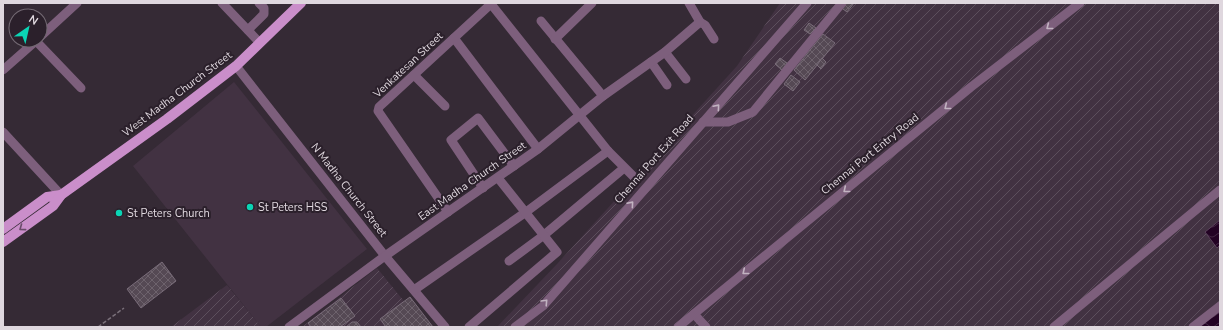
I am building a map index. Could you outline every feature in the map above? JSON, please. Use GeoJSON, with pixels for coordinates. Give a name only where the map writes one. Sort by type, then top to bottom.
{"type":"FeatureCollection","features":[{"type":"Feature","properties":{"kind":"main road","name":"West Madha Church Street"},"geometry":{"type":"LineString","coordinates":[[3,229],[53,206],[61,195],[167,119],[236,66],[300,3]]}},
{"type":"Feature","properties":{"kind":"main road","name":"West Madha Church Street"},"geometry":{"type":"LineString","coordinates":[[3,242],[33,214]]}},
{"type":"Feature","properties":{"kind":"street"},"geometry":{"type":"LineString","coordinates":[[48,30],[77,3]]}},
{"type":"Feature","properties":{"kind":"street"},"geometry":{"type":"LineString","coordinates":[[222,3],[259,42]]}},
{"type":"Feature","properties":{"kind":"street"},"geometry":{"type":"LineString","coordinates":[[248,30],[264,14],[264,8],[259,3]]}},
{"type":"Feature","properties":{"kind":"street"},"geometry":{"type":"LineString","coordinates":[[491,3],[608,151],[634,177]]}},
{"type":"Feature","properties":{"kind":"street","name":"Venkatesan Street"},"geometry":{"type":"LineString","coordinates":[[448,212],[378,111],[379,107],[491,3]]}},
{"type":"Feature","properties":{"kind":"street"},"geometry":{"type":"LineString","coordinates":[[555,39],[592,3]]}},
{"type":"Feature","properties":{"kind":"street"},"geometry":{"type":"LineString","coordinates":[[688,3],[700,22],[705,25],[714,39]]}},
{"type":"Feature","properties":{"kind":"street","name":"Chennai Port Exit Road"},"geometry":{"type":"LineString","coordinates":[[515,327],[542,306],[807,3]]}},
{"type":"Feature","properties":{"kind":"street"},"geometry":{"type":"LineString","coordinates":[[703,122],[728,122],[752,112],[842,3]]}},
{"type":"Feature","properties":{"kind":"street","name":"Chennai Port Entry Road"},"geometry":{"type":"LineString","coordinates":[[678,327],[971,87],[1080,3]]}},
{"type":"Feature","properties":{"kind":"street"},"geometry":{"type":"LineString","coordinates":[[541,21],[603,96]]}},
{"type":"Feature","properties":{"kind":"street","name":"East Madha Church Street"},"geometry":{"type":"LineString","coordinates":[[289,327],[385,256],[538,149],[603,96],[665,52],[700,22]]}},
{"type":"Feature","properties":{"kind":"street"},"geometry":{"type":"LineString","coordinates":[[454,38],[538,149]]}},
{"type":"Feature","properties":{"kind":"street"},"geometry":{"type":"LineString","coordinates":[[3,70],[28,48]]}},
{"type":"Feature","properties":{"kind":"street"},"geometry":{"type":"LineString","coordinates":[[46,48],[80,88]]}},
{"type":"Feature","properties":{"kind":"street"},"geometry":{"type":"LineString","coordinates":[[665,52],[686,79]]}},
{"type":"Feature","properties":{"kind":"street"},"geometry":{"type":"LineString","coordinates":[[651,62],[667,85]]}},
{"type":"Feature","properties":{"kind":"street","name":"N Madha Church Street"},"geometry":{"type":"LineString","coordinates":[[236,66],[385,256],[445,327]]}},
{"type":"Feature","properties":{"kind":"street"},"geometry":{"type":"LineString","coordinates":[[414,75],[445,106]]}},
{"type":"Feature","properties":{"kind":"street"},"geometry":{"type":"LineString","coordinates":[[483,188],[451,140],[478,118],[514,166]]}},
{"type":"Feature","properties":{"kind":"street"},"geometry":{"type":"LineString","coordinates":[[3,132],[61,195]]}},
{"type":"Feature","properties":{"kind":"street"},"geometry":{"type":"LineString","coordinates":[[414,290],[526,212],[608,151]]}},
{"type":"Feature","properties":{"kind":"street"},"geometry":{"type":"LineString","coordinates":[[509,261],[544,235],[624,168]]}},
{"type":"Feature","properties":{"kind":"street"},"geometry":{"type":"LineString","coordinates":[[469,327],[557,252],[498,178]]}},
{"type":"Feature","properties":{"kind":"street"},"geometry":{"type":"LineString","coordinates":[[1054,327],[1220,190]]}},
{"type":"Feature","properties":{"kind":"street"},"geometry":{"type":"LineString","coordinates":[[1193,327],[1220,306]]}},
{"type":"Feature","properties":{"kind":"street"},"geometry":{"type":"LineString","coordinates":[[694,314],[706,327]]}},
{"type":"Feature","properties":{"kind":"path"},"geometry":{"type":"LineString","coordinates":[[98,327],[124,308]]}},
{"type":"Feature","properties":{"kind":"shaded area"},"geometry":{"type":"Polygon","coordinates":[[[780,3],[1220,3],[1220,220],[1205,232],[1217,248],[1220,245],[1220,310],[1198,327],[497,327],[558,263],[737,66],[780,3]]]}},
{"type":"Feature","properties":{"kind":"shaded area","name":"St Peters HSS"},"geometry":{"type":"Polygon","coordinates":[[[234,82],[367,249],[266,327],[261,327],[133,166],[234,82]]]}},
{"type":"Feature","properties":{"kind":"shaded area"},"geometry":{"type":"Polygon","coordinates":[[[377,268],[425,327],[302,327],[377,268]]]}},
{"type":"Feature","properties":{"kind":"shaded area"},"geometry":{"type":"Polygon","coordinates":[[[227,285],[261,327],[171,327],[227,285]]]}},
{"type":"Feature","properties":{"kind":"water"},"geometry":{"type":"Polygon","coordinates":[[[1220,220],[1220,245],[1217,248],[1205,232],[1220,220]]]}},
{"type":"Feature","properties":{"kind":"water"},"geometry":{"type":"Polygon","coordinates":[[[1220,310],[1220,327],[1198,327],[1220,310]]]}},
{"type":"Feature","properties":{"kind":"building"},"geometry":{"type":"Polygon","coordinates":[[[835,3],[854,3],[847,12],[835,3]]]}},
{"type":"Feature","properties":{"kind":"building"},"geometry":{"type":"Polygon","coordinates":[[[809,23],[816,28],[810,34],[804,30],[809,23]]]}},
{"type":"Feature","properties":{"kind":"building"},"geometry":{"type":"Polygon","coordinates":[[[823,34],[835,43],[805,80],[794,70],[823,34]]]}},
{"type":"Feature","properties":{"kind":"building"},"geometry":{"type":"Polygon","coordinates":[[[780,58],[787,63],[782,70],[775,64],[780,58]]]}},
{"type":"Feature","properties":{"kind":"building"},"geometry":{"type":"Polygon","coordinates":[[[822,58],[826,62],[821,69],[817,65],[822,58]]]}},
{"type":"Feature","properties":{"kind":"building"},"geometry":{"type":"Polygon","coordinates":[[[791,75],[800,82],[793,91],[784,84],[791,75]]]}},
{"type":"Feature","properties":{"kind":"building"},"geometry":{"type":"Polygon","coordinates":[[[162,262],[176,281],[141,308],[127,289],[162,262]]]}},
{"type":"Feature","properties":{"kind":"building"},"geometry":{"type":"Polygon","coordinates":[[[410,297],[433,327],[386,327],[380,319],[410,297]]]}},
{"type":"Feature","properties":{"kind":"building"},"geometry":{"type":"Polygon","coordinates":[[[341,298],[355,316],[340,327],[311,327],[308,323],[341,298]]]}},
{"type":"Feature","properties":{"kind":"building"},"geometry":{"type":"Polygon","coordinates":[[[352,322],[357,322],[361,327],[346,327],[352,322]]]}},
{"type":"Feature","properties":{"kind":"place","name":"St Peters HSS"},"geometry":{"type":"Point","coordinates":[250,207]}},
{"type":"Feature","properties":{"kind":"place","name":"St Peters Church"},"geometry":{"type":"Point","coordinates":[119,213]}}]}
